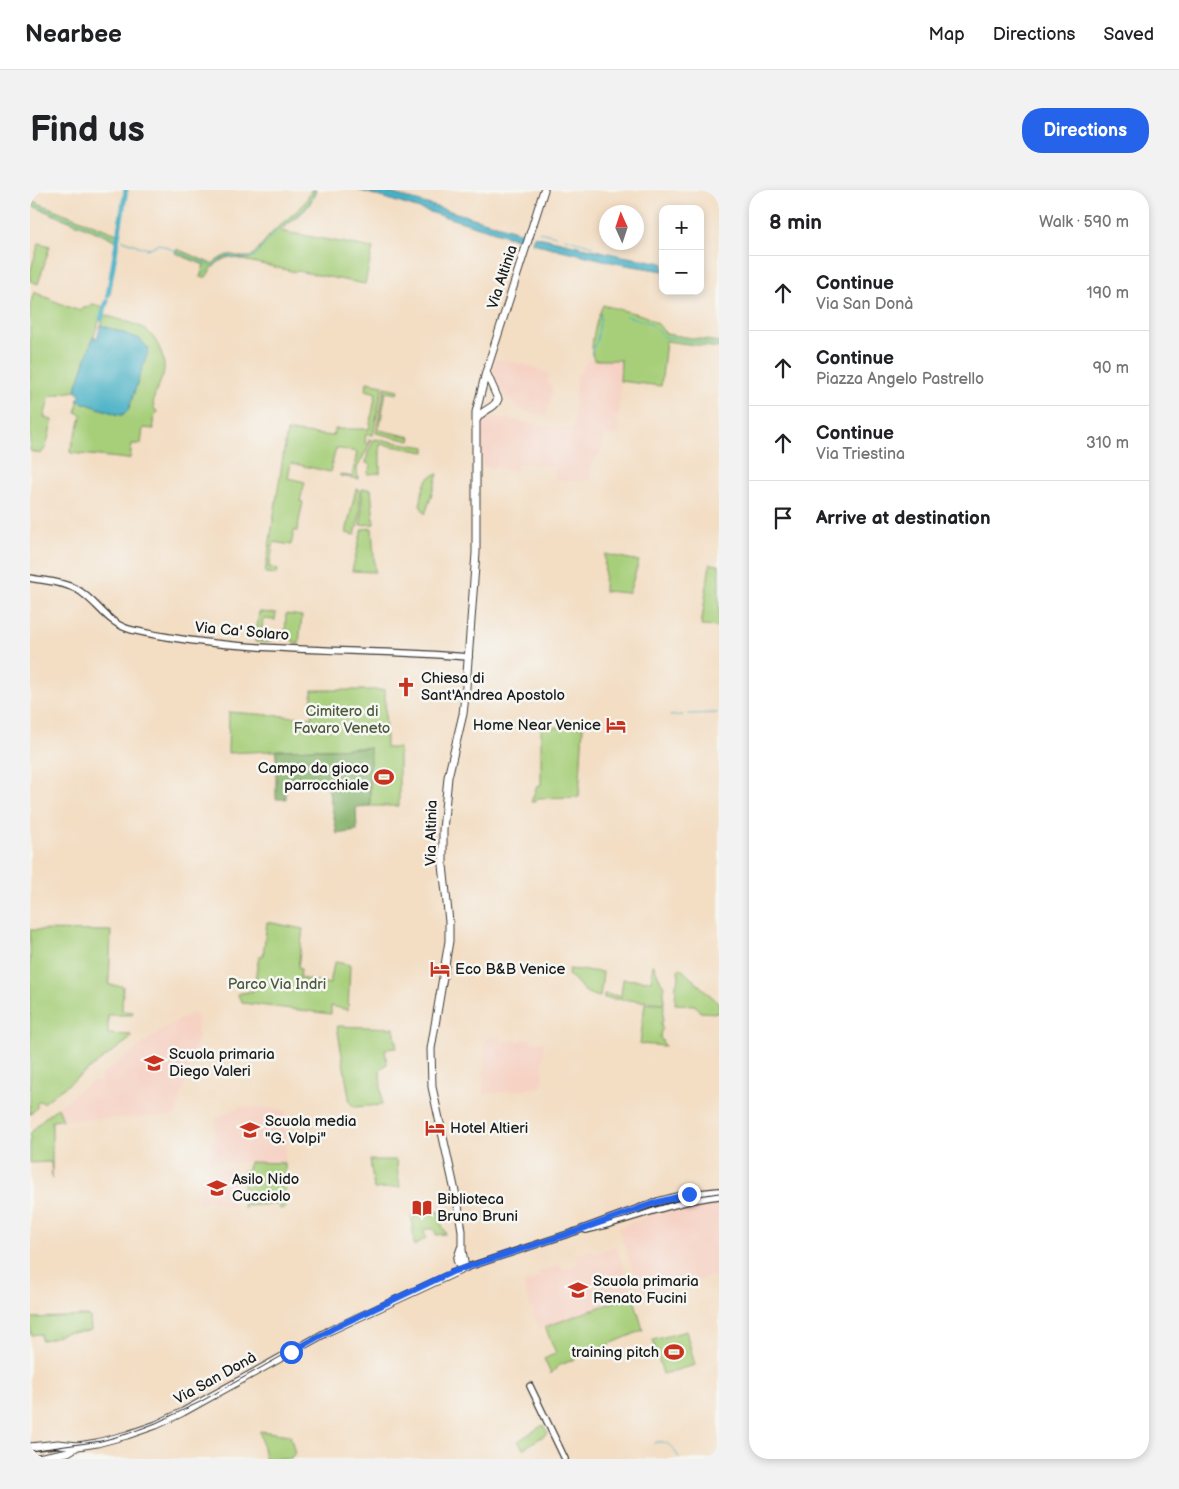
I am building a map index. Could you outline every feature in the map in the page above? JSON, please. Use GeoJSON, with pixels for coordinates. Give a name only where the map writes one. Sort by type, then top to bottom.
{"type":"FeatureCollection","features":[{"type":"Feature","properties":{"kind":"main road","name":"Via Altinia"},"geometry":{"type":"LineString","coordinates":[[465,1267],[462,1227],[435,1103],[430,1064],[449,942],[443,857],[445,803],[448,777],[460,727],[469,656],[477,546],[476,412],[486,372],[544,190]]}},
{"type":"Feature","properties":{"kind":"main road"},"geometry":{"type":"LineString","coordinates":[[477,419],[497,402],[497,395],[486,372]]}},
{"type":"Feature","properties":{"kind":"main road"},"geometry":{"type":"LineString","coordinates":[[488,408],[483,406],[480,398],[485,390],[493,390]]}},
{"type":"Feature","properties":{"kind":"main road"},"geometry":{"type":"LineString","coordinates":[[447,1275],[462,1245]]}},
{"type":"Feature","properties":{"kind":"main road"},"geometry":{"type":"LineString","coordinates":[[458,1254],[457,1262],[465,1267]]}},
{"type":"Feature","properties":{"kind":"main road","name":"Via San Donà"},"geometry":{"type":"LineString","coordinates":[[30,1447],[58,1444],[78,1446],[128,1436],[173,1417],[329,1331],[465,1267]]}},
{"type":"Feature","properties":{"kind":"main road","name":"Via San Donà"},"geometry":{"type":"LineString","coordinates":[[33,1459],[68,1452],[78,1446]]}},
{"type":"Feature","properties":{"kind":"street","name":"Via Ca' Solaro"},"geometry":{"type":"LineString","coordinates":[[30,578],[75,588],[116,624],[132,630],[160,635],[238,645],[469,656]]}},
{"type":"Feature","properties":{"kind":"street"},"geometry":{"type":"LineString","coordinates":[[465,1267],[678,1196],[719,1191]]}},
{"type":"Feature","properties":{"kind":"street"},"geometry":{"type":"LineString","coordinates":[[574,1232],[614,1224],[689,1200],[719,1196]]}},
{"type":"Feature","properties":{"kind":"street"},"geometry":{"type":"LineString","coordinates":[[614,1224],[617,1219],[634,1210]]}},
{"type":"Feature","properties":{"kind":"street"},"geometry":{"type":"LineString","coordinates":[[593,1224],[608,1221],[614,1224]]}},
{"type":"Feature","properties":{"kind":"street"},"geometry":{"type":"LineString","coordinates":[[530,1386],[565,1459]]}},
{"type":"Feature","properties":{"kind":"shaded area"},"geometry":{"type":"Polygon","coordinates":[[[495,359],[533,367],[551,375],[547,382],[553,389],[546,416],[519,410],[519,408],[507,400],[492,376],[495,359]]]}},
{"type":"Feature","properties":{"kind":"shaded area"},"geometry":{"type":"Polygon","coordinates":[[[588,360],[621,360],[619,435],[603,435],[600,455],[594,460],[590,480],[584,479],[584,482],[555,479],[555,467],[517,463],[516,472],[482,466],[481,415],[574,430],[576,378],[588,360]]]}},
{"type":"Feature","properties":{"kind":"shaded area","name":"Scuola primaria Diego Valeri"},"geometry":{"type":"Polygon","coordinates":[[[191,1014],[197,1017],[199,1036],[175,1116],[63,1120],[58,1107],[93,1081],[100,1083],[102,1080],[99,1076],[166,1027],[191,1014]]]}},
{"type":"Feature","properties":{"kind":"shaded area"},"geometry":{"type":"Polygon","coordinates":[[[501,1037],[501,1041],[531,1039],[531,1042],[544,1042],[542,1087],[484,1094],[485,1038],[501,1037]]]}},
{"type":"Feature","properties":{"kind":"shaded area","name":"Scuola media \"G. Volpi\""},"geometry":{"type":"Polygon","coordinates":[[[240,1107],[276,1108],[286,1111],[285,1163],[209,1161],[217,1117],[240,1107]]]}},
{"type":"Feature","properties":{"kind":"shaded area","name":"Asilo Nido Cucciolo"},"geometry":{"type":"Polygon","coordinates":[[[212,1169],[235,1169],[234,1209],[207,1200],[202,1204],[198,1203],[202,1177],[210,1178],[212,1169]]]}},
{"type":"Feature","properties":{"kind":"shaded area"},"geometry":{"type":"Polygon","coordinates":[[[719,1200],[719,1274],[651,1294],[636,1278],[618,1228],[656,1212],[658,1215],[694,1203],[719,1200]]]}},
{"type":"Feature","properties":{"kind":"shaded area","name":"Scuola primaria Renato Fucini"},"geometry":{"type":"Polygon","coordinates":[[[616,1246],[633,1295],[539,1329],[523,1284],[541,1277],[539,1272],[560,1264],[563,1270],[579,1264],[575,1255],[592,1249],[594,1254],[616,1246]]]}},
{"type":"Feature","properties":{"kind":"green space"},"geometry":{"type":"Polygon","coordinates":[[[311,190],[316,190],[310,204],[280,231],[373,248],[365,284],[296,272],[230,257],[213,267],[206,277],[200,277],[204,265],[175,253],[177,249],[212,264],[229,255],[251,257],[269,236],[304,203],[311,190]]]}},
{"type":"Feature","properties":{"kind":"green space"},"geometry":{"type":"Polygon","coordinates":[[[30,200],[117,234],[116,240],[30,205],[30,200]]]}},
{"type":"Feature","properties":{"kind":"green space"},"geometry":{"type":"Polygon","coordinates":[[[39,243],[50,246],[38,284],[30,281],[30,272],[39,243]]]}},
{"type":"Feature","properties":{"kind":"green space"},"geometry":{"type":"Polygon","coordinates":[[[34,292],[73,309],[80,310],[93,304],[104,307],[75,391],[50,396],[44,417],[52,420],[52,423],[46,447],[41,454],[30,451],[30,305],[34,292]]]}},
{"type":"Feature","properties":{"kind":"green space"},"geometry":{"type":"Polygon","coordinates":[[[603,305],[645,316],[658,324],[666,334],[719,342],[719,348],[666,341],[661,386],[620,381],[621,360],[594,360],[592,355],[594,333],[603,305]]]}},
{"type":"Feature","properties":{"kind":"green space"},"geometry":{"type":"Polygon","coordinates":[[[105,315],[145,329],[155,340],[164,361],[163,375],[153,404],[157,411],[153,420],[154,429],[143,428],[141,444],[132,444],[130,458],[128,459],[71,453],[70,450],[82,415],[76,412],[78,401],[122,415],[140,339],[101,325],[105,315]]]}},
{"type":"Feature","properties":{"kind":"green space"},"geometry":{"type":"Polygon","coordinates":[[[367,382],[383,385],[373,435],[366,434],[365,443],[368,444],[369,439],[372,440],[357,468],[358,479],[340,476],[340,474],[352,477],[357,452],[336,448],[330,472],[291,463],[288,478],[305,482],[300,501],[303,502],[297,531],[294,531],[291,545],[274,542],[269,567],[278,570],[277,574],[265,573],[287,431],[333,436],[335,429],[369,429],[376,393],[366,390],[367,382]]]}},
{"type":"Feature","properties":{"kind":"green space"},"geometry":{"type":"Polygon","coordinates":[[[385,387],[398,390],[397,394],[386,392],[379,430],[411,437],[410,441],[376,433],[385,387]]]}},
{"type":"Feature","properties":{"kind":"green space"},"geometry":{"type":"Polygon","coordinates":[[[375,439],[425,447],[425,452],[380,444],[380,473],[367,474],[371,467],[366,463],[368,452],[375,439]]]}},
{"type":"Feature","properties":{"kind":"green space"},"geometry":{"type":"Polygon","coordinates":[[[438,474],[425,514],[420,505],[424,485],[429,478],[438,474]]]}},
{"type":"Feature","properties":{"kind":"green space"},"geometry":{"type":"Polygon","coordinates":[[[356,489],[360,490],[360,515],[355,535],[346,533],[356,489]]]}},
{"type":"Feature","properties":{"kind":"green space"},"geometry":{"type":"Polygon","coordinates":[[[362,489],[371,489],[374,524],[360,525],[362,489]]]}},
{"type":"Feature","properties":{"kind":"green space"},"geometry":{"type":"Polygon","coordinates":[[[372,528],[375,572],[352,571],[362,529],[372,528]]]}},
{"type":"Feature","properties":{"kind":"green space"},"geometry":{"type":"Polygon","coordinates":[[[605,554],[639,561],[629,593],[604,591],[605,554]]]}},
{"type":"Feature","properties":{"kind":"green space"},"geometry":{"type":"Polygon","coordinates":[[[710,564],[719,565],[719,627],[701,626],[710,564]]]}},
{"type":"Feature","properties":{"kind":"green space"},"geometry":{"type":"Polygon","coordinates":[[[259,612],[276,613],[275,620],[263,619],[261,637],[273,639],[268,642],[255,642],[259,612]]]}},
{"type":"Feature","properties":{"kind":"green space"},"geometry":{"type":"Polygon","coordinates":[[[286,614],[302,616],[299,644],[285,639],[286,614]]]}},
{"type":"Feature","properties":{"kind":"green space","name":"Cimitero di Favaro Veneto"},"geometry":{"type":"Polygon","coordinates":[[[312,690],[385,690],[386,748],[399,748],[399,806],[370,806],[369,748],[228,753],[229,712],[312,718],[312,690]]]}},
{"type":"Feature","properties":{"kind":"green space"},"geometry":{"type":"Polygon","coordinates":[[[583,726],[579,797],[536,798],[536,802],[531,802],[537,786],[541,785],[541,728],[583,726]]]}},
{"type":"Feature","properties":{"kind":"green space"},"geometry":{"type":"Polygon","coordinates":[[[370,748],[370,806],[356,807],[357,831],[337,834],[327,781],[285,780],[286,799],[276,799],[276,750],[370,748]]]}},
{"type":"Feature","properties":{"kind":"green space","name":"Parco Via Indri"},"geometry":{"type":"Polygon","coordinates":[[[267,922],[303,929],[298,968],[301,969],[300,978],[330,984],[334,963],[350,965],[348,1010],[331,1006],[331,1014],[243,1003],[237,994],[253,991],[259,956],[263,956],[267,922]]]}},
{"type":"Feature","properties":{"kind":"green space"},"geometry":{"type":"Polygon","coordinates":[[[30,930],[111,931],[109,985],[123,986],[122,1011],[133,1012],[132,1015],[108,1015],[108,1034],[131,1035],[130,1039],[43,1103],[40,1101],[36,1104],[38,1106],[30,1115],[30,930]]]}},
{"type":"Feature","properties":{"kind":"green space"},"geometry":{"type":"Polygon","coordinates":[[[653,964],[664,986],[664,1003],[604,998],[604,994],[621,996],[623,979],[651,981],[653,964]]]}},
{"type":"Feature","properties":{"kind":"green space"},"geometry":{"type":"Polygon","coordinates":[[[680,968],[719,1003],[719,1013],[700,1012],[695,1005],[675,1004],[676,984],[680,968]]]}},
{"type":"Feature","properties":{"kind":"green space"},"geometry":{"type":"Polygon","coordinates":[[[569,969],[603,972],[600,997],[584,991],[568,975],[569,969]]]}},
{"type":"Feature","properties":{"kind":"green space"},"geometry":{"type":"Polygon","coordinates":[[[645,1003],[664,1004],[660,1037],[665,1046],[640,1044],[645,1003]]]}},
{"type":"Feature","properties":{"kind":"green space"},"geometry":{"type":"Polygon","coordinates":[[[337,1026],[394,1028],[397,1048],[385,1049],[387,1064],[380,1070],[382,1105],[354,1107],[350,1103],[337,1026]]]}},
{"type":"Feature","properties":{"kind":"green space"},"geometry":{"type":"Polygon","coordinates":[[[58,1107],[63,1120],[52,1121],[52,1179],[51,1162],[30,1163],[30,1134],[43,1119],[58,1107]]]}},
{"type":"Feature","properties":{"kind":"green space"},"geometry":{"type":"Polygon","coordinates":[[[370,1160],[396,1160],[400,1187],[374,1189],[370,1160]]]}},
{"type":"Feature","properties":{"kind":"green space"},"geometry":{"type":"Polygon","coordinates":[[[249,1162],[285,1163],[285,1208],[279,1209],[278,1204],[246,1206],[244,1208],[243,1171],[248,1170],[249,1162]]]}},
{"type":"Feature","properties":{"kind":"green space"},"geometry":{"type":"Polygon","coordinates":[[[439,1211],[441,1223],[446,1234],[436,1235],[434,1229],[424,1229],[426,1238],[414,1246],[412,1216],[428,1215],[439,1211]]]}},
{"type":"Feature","properties":{"kind":"green space"},"geometry":{"type":"Polygon","coordinates":[[[633,1295],[643,1330],[558,1366],[551,1374],[544,1359],[556,1353],[545,1327],[633,1295]]]}},
{"type":"Feature","properties":{"kind":"green space"},"geometry":{"type":"Polygon","coordinates":[[[90,1317],[91,1330],[65,1333],[45,1340],[41,1340],[41,1334],[31,1335],[30,1318],[90,1317]]]}},
{"type":"Feature","properties":{"kind":"green space","name":"training pitch"},"geometry":{"type":"Polygon","coordinates":[[[686,1331],[695,1365],[663,1374],[653,1340],[686,1331]]]}},
{"type":"Feature","properties":{"kind":"green space"},"geometry":{"type":"Polygon","coordinates":[[[543,1425],[548,1433],[523,1449],[518,1441],[543,1425]]]}},
{"type":"Feature","properties":{"kind":"green space"},"geometry":{"type":"Polygon","coordinates":[[[260,1431],[290,1435],[295,1453],[290,1459],[265,1459],[260,1431]]]}},
{"type":"Feature","properties":{"kind":"water"},"geometry":{"type":"Polygon","coordinates":[[[358,190],[381,190],[526,234],[524,241],[358,190]]]}},
{"type":"Feature","properties":{"kind":"water"},"geometry":{"type":"Polygon","coordinates":[[[534,236],[659,262],[659,270],[620,264],[532,243],[534,236]]]}},
{"type":"Feature","properties":{"kind":"water"},"geometry":{"type":"Polygon","coordinates":[[[101,325],[140,339],[149,349],[128,411],[122,415],[78,401],[77,399],[81,396],[75,391],[93,337],[97,338],[101,325]]]}},
{"type":"Feature","properties":{"kind":"waterway"},"geometry":{"type":"LineString","coordinates":[[108,295],[126,190]]}},
{"type":"Feature","properties":{"kind":"waterway"},"geometry":{"type":"LineString","coordinates":[[202,276],[226,256],[246,259],[255,256],[273,234],[304,209],[309,203],[314,190]]}},
{"type":"Feature","properties":{"kind":"waterway"},"geometry":{"type":"LineString","coordinates":[[30,203],[113,236]]}},
{"type":"Feature","properties":{"kind":"waterway"},"geometry":{"type":"LineString","coordinates":[[539,232],[556,236]]}},
{"type":"Feature","properties":{"kind":"waterway"},"geometry":{"type":"LineString","coordinates":[[565,238],[593,246]]}},
{"type":"Feature","properties":{"kind":"waterway"},"geometry":{"type":"LineString","coordinates":[[123,240],[147,249],[159,244],[211,266]]}},
{"type":"Feature","properties":{"kind":"waterway"},"geometry":{"type":"LineString","coordinates":[[101,319],[107,301]]}},
{"type":"Feature","properties":{"kind":"waterway"},"geometry":{"type":"LineString","coordinates":[[591,354],[597,340],[601,314]]}},
{"type":"Feature","properties":{"kind":"waterway"},"geometry":{"type":"LineString","coordinates":[[626,316],[647,322],[655,327],[664,337],[719,345]]}},
{"type":"Feature","properties":{"kind":"waterway"},"geometry":{"type":"LineString","coordinates":[[689,714],[717,713]]}},
{"type":"Feature","properties":{"kind":"waterway"},"geometry":{"type":"LineString","coordinates":[[670,716],[683,715]]}},
{"type":"Feature","properties":{"kind":"waterway"},"geometry":{"type":"LineString","coordinates":[[654,1443],[667,1443],[680,1459]]}},
{"type":"Feature","properties":{"kind":"tram line"},"geometry":{"type":"LineString","coordinates":[[30,1451],[101,1441],[156,1423],[200,1402],[335,1326],[451,1270],[656,1207],[692,1197],[719,1193]]}},
{"type":"Feature","properties":{"kind":"place","name":"Chiesa di Sant'Andrea Apostolo"},"geometry":{"type":"Point","coordinates":[406,687]}},
{"type":"Feature","properties":{"kind":"place","name":"Home Near Venice"},"geometry":{"type":"Point","coordinates":[616,725]}},
{"type":"Feature","properties":{"kind":"place","name":"Campo da gioco parrocchiale"},"geometry":{"type":"Point","coordinates":[384,777]}},
{"type":"Feature","properties":{"kind":"place","name":"Eco B&B Venice"},"geometry":{"type":"Point","coordinates":[440,969]}},
{"type":"Feature","properties":{"kind":"place","name":"Scuola primaria Diego Valeri"},"geometry":{"type":"Point","coordinates":[154,1063]}},
{"type":"Feature","properties":{"kind":"place","name":"Hotel Altieri"},"geometry":{"type":"Point","coordinates":[435,1128]}},
{"type":"Feature","properties":{"kind":"place","name":"Scuola media \"G. Volpi\""},"geometry":{"type":"Point","coordinates":[250,1130]}},
{"type":"Feature","properties":{"kind":"place","name":"Asilo Nido Cucciolo"},"geometry":{"type":"Point","coordinates":[217,1188]}},
{"type":"Feature","properties":{"kind":"place","name":"Biblioteca Bruno Bruni"},"geometry":{"type":"Point","coordinates":[422,1208]}},
{"type":"Feature","properties":{"kind":"place","name":"Scuola primaria Renato Fucini"},"geometry":{"type":"Point","coordinates":[578,1290]}},
{"type":"Feature","properties":{"kind":"place","name":"training pitch"},"geometry":{"type":"Point","coordinates":[674,1352]}},
{"type":"Feature","properties":{"kind":"route"},"geometry":{"type":"LineString","coordinates":[[291,1352],[336,1327],[452,1272],[574,1232],[654,1203],[689,1194]]}}]}
